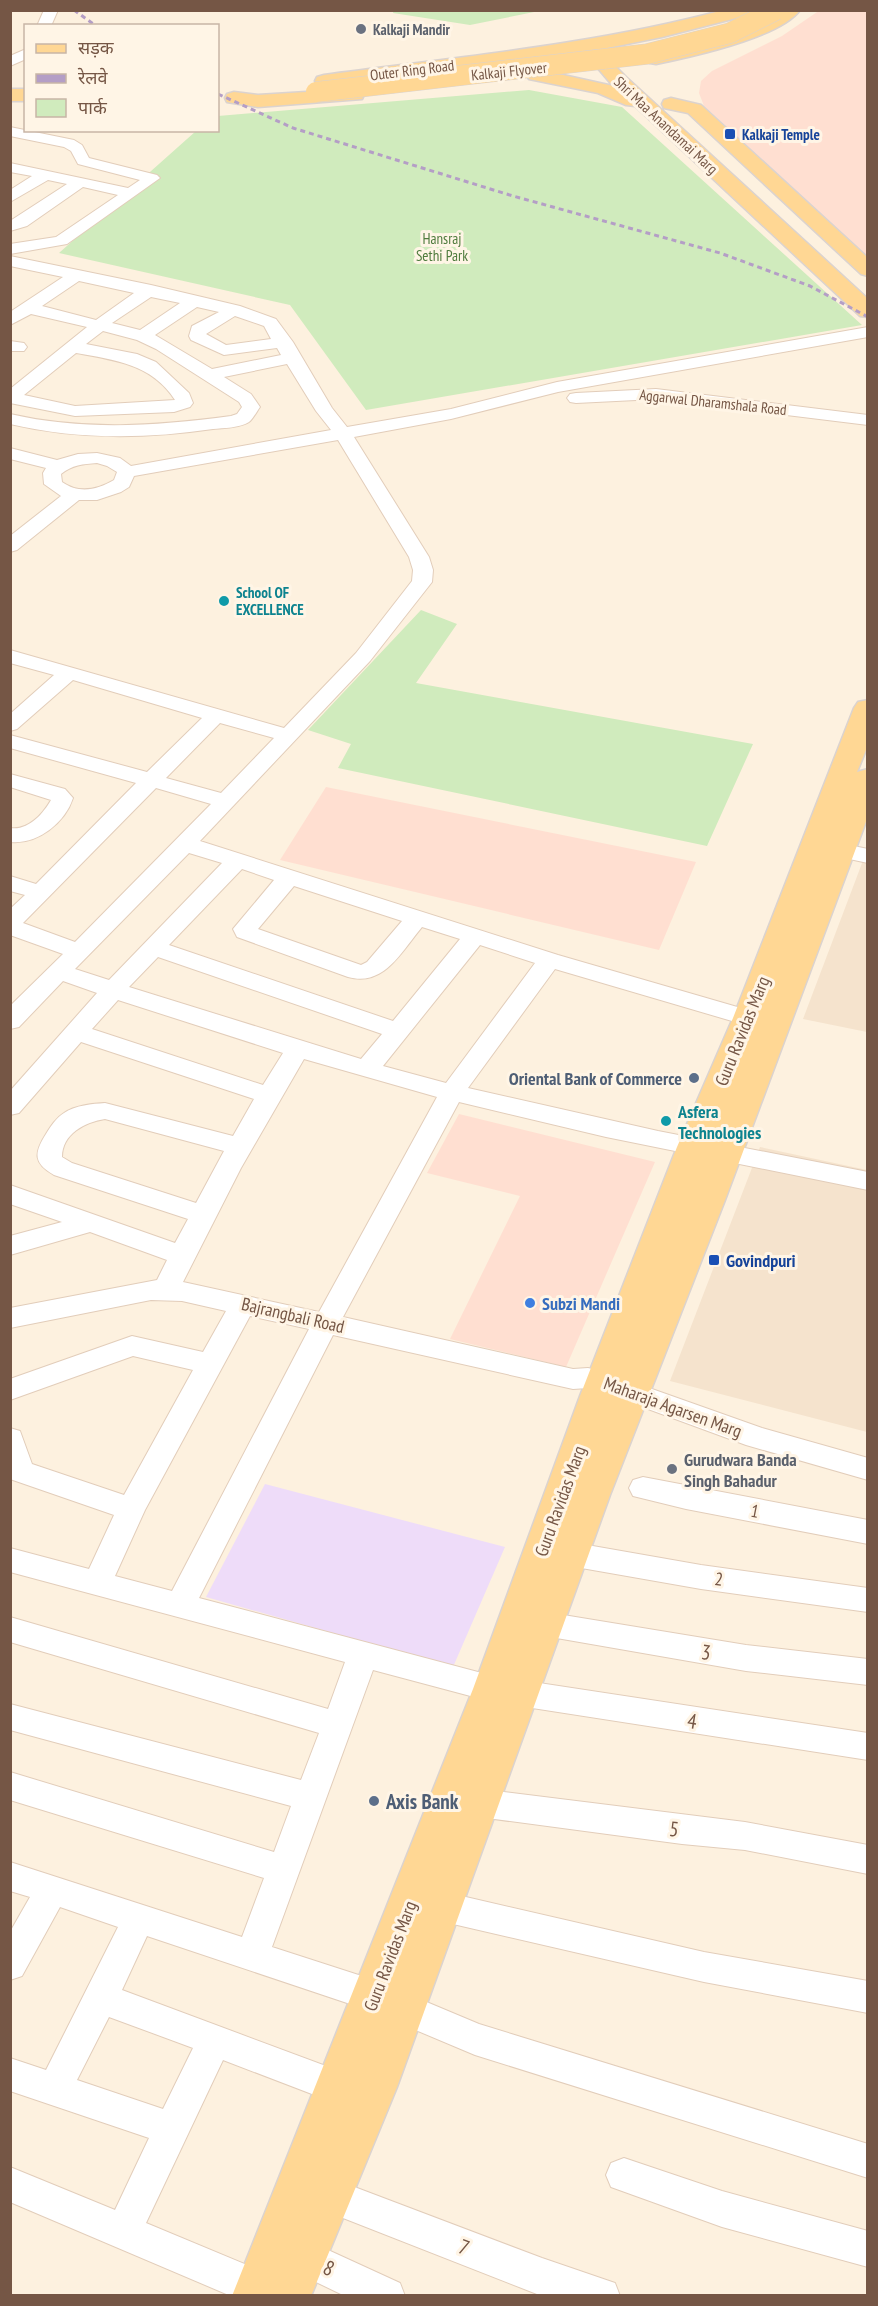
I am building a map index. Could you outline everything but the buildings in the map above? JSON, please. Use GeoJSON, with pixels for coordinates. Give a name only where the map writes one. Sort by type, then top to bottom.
{"type":"FeatureCollection","features":[{"type":"Feature","properties":{"kind":"main road","name":"Kalkaji Flyover"},"geometry":{"type":"LineString","coordinates":[[226,99],[316,92],[647,54],[694,45],[759,22],[776,10]]}},
{"type":"Feature","properties":{"kind":"main road"},"geometry":{"type":"LineString","coordinates":[[536,75],[637,49],[704,44],[765,27],[792,10]]}},
{"type":"Feature","properties":{"kind":"main road"},"geometry":{"type":"LineString","coordinates":[[676,73],[704,44],[745,11]]}},
{"type":"Feature","properties":{"kind":"main road","name":"Outer Ring Road"},"geometry":{"type":"LineString","coordinates":[[219,89],[289,86],[599,44],[662,32],[745,11]]}},
{"type":"Feature","properties":{"kind":"main road","name":"Shri Maa Anandamai Marg"},"geometry":{"type":"LineString","coordinates":[[605,59],[633,67],[704,44]]}},
{"type":"Feature","properties":{"kind":"main road"},"geometry":{"type":"LineString","coordinates":[[226,99],[258,101],[326,98],[472,75],[605,59]]}},
{"type":"Feature","properties":{"kind":"main road","name":"Shri Maa Anandamai Marg"},"geometry":{"type":"LineString","coordinates":[[605,59],[867,292]]}},
{"type":"Feature","properties":{"kind":"main road"},"geometry":{"type":"LineString","coordinates":[[289,86],[472,75],[536,75],[603,88],[656,103],[694,109],[867,270]]}},
{"type":"Feature","properties":{"kind":"main road"},"geometry":{"type":"LineString","coordinates":[[656,103],[650,120],[652,126],[817,282],[867,333]]}},
{"type":"Feature","properties":{"kind":"main road","name":"Shri Maa Anandamai Marg"},"geometry":{"type":"LineString","coordinates":[[656,103],[867,311]]}},
{"type":"Feature","properties":{"kind":"main road","name":"Guru Ravidas Marg"},"geometry":{"type":"LineString","coordinates":[[269,2294],[304,2257],[374,2087],[389,2003],[505,1692],[606,1390],[708,1200],[708,1151],[749,1018],[840,850],[867,708]]}},
{"type":"Feature","properties":{"kind":"main road","name":"Guru Ravidas Marg"},"geometry":{"type":"LineString","coordinates":[[708,1151],[840,850],[867,777]]}},
{"type":"Feature","properties":{"kind":"main road","name":"Guru Ravidas Marg"},"geometry":{"type":"LineString","coordinates":[[269,2294],[338,2087],[389,2003],[440,1906],[479,1803],[505,1692],[545,1624],[570,1554],[606,1390]]}},
{"type":"Feature","properties":{"kind":"street"},"geometry":{"type":"LineString","coordinates":[[45,24],[51,10]]}},
{"type":"Feature","properties":{"kind":"street"},"geometry":{"type":"LineString","coordinates":[[10,62],[24,54]]}},
{"type":"Feature","properties":{"kind":"street"},"geometry":{"type":"LineString","coordinates":[[10,131],[69,143],[77,148],[83,161],[152,178],[62,241],[10,249]]}},
{"type":"Feature","properties":{"kind":"street"},"geometry":{"type":"LineString","coordinates":[[10,152],[35,158],[36,163],[29,171]]}},
{"type":"Feature","properties":{"kind":"street"},"geometry":{"type":"LineString","coordinates":[[10,167],[132,194]]}},
{"type":"Feature","properties":{"kind":"street"},"geometry":{"type":"LineString","coordinates":[[10,197],[45,175]]}},
{"type":"Feature","properties":{"kind":"street"},"geometry":{"type":"LineString","coordinates":[[10,225],[21,222],[80,182]]}},
{"type":"Feature","properties":{"kind":"street"},"geometry":{"type":"LineString","coordinates":[[62,241],[60,257],[73,273]]}},
{"type":"Feature","properties":{"kind":"street"},"geometry":{"type":"LineString","coordinates":[[10,261],[151,290],[193,302],[234,310],[270,323],[325,411],[342,432],[418,557],[423,570],[422,582],[363,657],[185,844],[10,1021]]}},
{"type":"Feature","properties":{"kind":"street"},"geometry":{"type":"LineString","coordinates":[[10,320],[48,295],[73,273]]}},
{"type":"Feature","properties":{"kind":"street"},"geometry":{"type":"LineString","coordinates":[[74,347],[131,358],[150,366],[183,397],[184,403],[174,407],[75,411],[10,398],[117,311],[151,290]]}},
{"type":"Feature","properties":{"kind":"street"},"geometry":{"type":"LineString","coordinates":[[48,295],[69,301]]}},
{"type":"Feature","properties":{"kind":"street"},"geometry":{"type":"LineString","coordinates":[[143,336],[193,302]]}},
{"type":"Feature","properties":{"kind":"street"},"geometry":{"type":"LineString","coordinates":[[98,307],[117,311]]}},
{"type":"Feature","properties":{"kind":"street"},"geometry":{"type":"LineString","coordinates":[[10,419],[54,429],[127,432],[234,421],[247,414],[251,407],[250,402],[162,345],[143,336],[28,308]]}},
{"type":"Feature","properties":{"kind":"street"},"geometry":{"type":"LineString","coordinates":[[234,310],[198,330],[196,334],[215,347],[224,350],[288,350]]}},
{"type":"Feature","properties":{"kind":"street"},"geometry":{"type":"LineString","coordinates":[[126,472],[451,414],[557,387],[867,333]]}},
{"type":"Feature","properties":{"kind":"street"},"geometry":{"type":"LineString","coordinates":[[208,375],[288,350]]}},
{"type":"Feature","properties":{"kind":"street","name":"Aggarwal Dharamshala Road"},"geometry":{"type":"LineString","coordinates":[[451,414],[593,396],[656,393],[867,420]]}},
{"type":"Feature","properties":{"kind":"street"},"geometry":{"type":"LineString","coordinates":[[325,411],[385,419],[418,419]]}},
{"type":"Feature","properties":{"kind":"street"},"geometry":{"type":"LineString","coordinates":[[10,453],[58,466]]}},
{"type":"Feature","properties":{"kind":"street"},"geometry":{"type":"LineString","coordinates":[[97,458],[116,463],[126,472],[122,483],[107,491],[76,494],[66,492],[53,484],[52,473],[58,466],[74,460],[97,458]]}},
{"type":"Feature","properties":{"kind":"street"},"geometry":{"type":"LineString","coordinates":[[10,546],[76,494]]}},
{"type":"Feature","properties":{"kind":"street"},"geometry":{"type":"LineString","coordinates":[[10,656],[289,736]]}},
{"type":"Feature","properties":{"kind":"street"},"geometry":{"type":"LineString","coordinates":[[10,726],[68,674]]}},
{"type":"Feature","properties":{"kind":"street"},"geometry":{"type":"LineString","coordinates":[[78,951],[10,925],[215,716]]}},
{"type":"Feature","properties":{"kind":"street"},"geometry":{"type":"LineString","coordinates":[[15,748],[225,801]]}},
{"type":"Feature","properties":{"kind":"street"},"geometry":{"type":"LineString","coordinates":[[10,780],[57,794],[62,801],[30,835],[20,837],[10,835]]}},
{"type":"Feature","properties":{"kind":"street"},"geometry":{"type":"LineString","coordinates":[[185,844],[550,960],[749,1018]]}},
{"type":"Feature","properties":{"kind":"street"},"geometry":{"type":"LineString","coordinates":[[10,1107],[113,990],[238,861]]}},
{"type":"Feature","properties":{"kind":"street"},"geometry":{"type":"LineString","coordinates":[[289,878],[244,929],[245,932],[356,972],[370,971],[418,917]]}},
{"type":"Feature","properties":{"kind":"street"},"geometry":{"type":"LineString","coordinates":[[10,883],[42,893]]}},
{"type":"Feature","properties":{"kind":"street"},"geometry":{"type":"LineString","coordinates":[[367,1069],[396,1030],[475,936]]}},
{"type":"Feature","properties":{"kind":"street"},"geometry":{"type":"LineString","coordinates":[[153,948],[396,1030]]}},
{"type":"Feature","properties":{"kind":"street"},"geometry":{"type":"LineString","coordinates":[[180,1605],[326,1323],[452,1092],[550,960]]}},
{"type":"Feature","properties":{"kind":"street"},"geometry":{"type":"LineString","coordinates":[[59,971],[297,1050],[452,1092],[708,1151],[867,1181]]}},
{"type":"Feature","properties":{"kind":"street"},"geometry":{"type":"LineString","coordinates":[[10,989],[33,997]]}},
{"type":"Feature","properties":{"kind":"street"},"geometry":{"type":"LineString","coordinates":[[77,1032],[268,1095]]}},
{"type":"Feature","properties":{"kind":"street"},"geometry":{"type":"LineString","coordinates":[[166,1290],[202,1214],[268,1095],[297,1050]]}},
{"type":"Feature","properties":{"kind":"street"},"geometry":{"type":"LineString","coordinates":[[202,1214],[63,1169],[53,1163],[49,1156],[50,1149],[64,1127],[74,1118],[105,1111],[240,1146]]}},
{"type":"Feature","properties":{"kind":"street"},"geometry":{"type":"LineString","coordinates":[[10,1194],[182,1255]]}},
{"type":"Feature","properties":{"kind":"street"},"geometry":{"type":"LineString","coordinates":[[10,1246],[91,1223]]}},
{"type":"Feature","properties":{"kind":"street","name":"Bajrangbali Road"},"geometry":{"type":"LineString","coordinates":[[10,1317],[134,1293],[166,1290],[243,1304],[606,1390]]}},
{"type":"Feature","properties":{"kind":"street"},"geometry":{"type":"LineString","coordinates":[[97,1583],[131,1509],[243,1304]]}},
{"type":"Feature","properties":{"kind":"street"},"geometry":{"type":"LineString","coordinates":[[10,1390],[132,1346],[209,1364]]}},
{"type":"Feature","properties":{"kind":"street","name":"Maharaja Agarsen Marg"},"geometry":{"type":"LineString","coordinates":[[606,1390],[867,1469]]}},
{"type":"Feature","properties":{"kind":"street","name":"Maharaja Agarsen Marg"},"geometry":{"type":"LineString","coordinates":[[606,1390],[758,1454],[867,1483]]}},
{"type":"Feature","properties":{"kind":"street"},"geometry":{"type":"LineString","coordinates":[[10,1438],[20,1471],[131,1509]]}},
{"type":"Feature","properties":{"kind":"street","name":"1"},"geometry":{"type":"LineString","coordinates":[[643,1488],[867,1532]]}},
{"type":"Feature","properties":{"kind":"street","name":"2"},"geometry":{"type":"LineString","coordinates":[[570,1554],[701,1577],[867,1600]]}},
{"type":"Feature","properties":{"kind":"street","name":"4"},"geometry":{"type":"LineString","coordinates":[[10,1560],[363,1656],[505,1692],[867,1747]]}},
{"type":"Feature","properties":{"kind":"street","name":"3"},"geometry":{"type":"LineString","coordinates":[[545,1624],[699,1651],[817,1668],[867,1672]]}},
{"type":"Feature","properties":{"kind":"street"},"geometry":{"type":"LineString","coordinates":[[10,1629],[339,1726]]}},
{"type":"Feature","properties":{"kind":"street"},"geometry":{"type":"LineString","coordinates":[[252,1956],[363,1656]]}},
{"type":"Feature","properties":{"kind":"street"},"geometry":{"type":"LineString","coordinates":[[10,1717],[311,1797]]}},
{"type":"Feature","properties":{"kind":"street"},"geometry":{"type":"LineString","coordinates":[[10,1786],[284,1869]]}},
{"type":"Feature","properties":{"kind":"street","name":"5"},"geometry":{"type":"LineString","coordinates":[[479,1803],[745,1836],[867,1860]]}},
{"type":"Feature","properties":{"kind":"street"},"geometry":{"type":"LineString","coordinates":[[10,1876],[389,2003],[475,2039],[867,2161]]}},
{"type":"Feature","properties":{"kind":"street"},"geometry":{"type":"LineString","coordinates":[[10,1965],[52,1889]]}},
{"type":"Feature","properties":{"kind":"street"},"geometry":{"type":"LineString","coordinates":[[440,1906],[704,1967],[867,1997]]}},
{"type":"Feature","properties":{"kind":"street"},"geometry":{"type":"LineString","coordinates":[[54,2089],[101,1998],[138,1918]]}},
{"type":"Feature","properties":{"kind":"street"},"geometry":{"type":"LineString","coordinates":[[101,1998],[338,2087]]}},
{"type":"Feature","properties":{"kind":"street"},"geometry":{"type":"LineString","coordinates":[[124,2230],[214,2041]]}},
{"type":"Feature","properties":{"kind":"street"},"geometry":{"type":"LineString","coordinates":[[10,2074],[171,2129]]}},
{"type":"Feature","properties":{"kind":"street"},"geometry":{"type":"LineString","coordinates":[[624,2175],[722,2209],[867,2249]]}},
{"type":"Feature","properties":{"kind":"street"},"geometry":{"type":"LineString","coordinates":[[10,2184],[124,2230],[269,2294]]}},
{"type":"Feature","properties":{"kind":"street","name":"7"},"geometry":{"type":"LineString","coordinates":[[328,2195],[542,2277],[602,2295]]}},
{"type":"Feature","properties":{"kind":"street","name":"8"},"geometry":{"type":"LineString","coordinates":[[304,2257],[387,2295]]}},
{"type":"Feature","properties":{"kind":"shaded area"},"geometry":{"type":"Polygon","coordinates":[[[820,10],[867,11],[867,256],[704,106],[699,93],[701,81],[712,71],[782,36],[820,10]]]}},
{"type":"Feature","properties":{"kind":"shaded area"},"geometry":{"type":"Polygon","coordinates":[[[326,787],[696,862],[659,950],[280,860],[326,787]]]}},
{"type":"Feature","properties":{"kind":"shaded area"},"geometry":{"type":"Polygon","coordinates":[[[867,850],[867,1032],[803,1019],[867,850]]]}},
{"type":"Feature","properties":{"kind":"shaded area"},"geometry":{"type":"Polygon","coordinates":[[[459,1114],[655,1162],[566,1367],[450,1339],[520,1196],[427,1173],[459,1114]]]}},
{"type":"Feature","properties":{"kind":"shaded area"},"geometry":{"type":"Polygon","coordinates":[[[760,1147],[867,1170],[867,1432],[670,1381],[760,1147]]]}},
{"type":"Feature","properties":{"kind":"shaded area"},"geometry":{"type":"Polygon","coordinates":[[[265,1484],[505,1547],[453,1667],[206,1597],[265,1484]]]}},
{"type":"Feature","properties":{"kind":"green space"},"geometry":{"type":"Polygon","coordinates":[[[394,10],[539,11],[470,25],[393,13],[394,10]]]}},
{"type":"Feature","properties":{"kind":"green space","name":"Hansraj Sethi Park"},"geometry":{"type":"Polygon","coordinates":[[[529,90],[622,107],[862,325],[366,410],[290,305],[59,253],[195,132],[219,132],[219,116],[529,90]]]}},
{"type":"Feature","properties":{"kind":"green space"},"geometry":{"type":"Polygon","coordinates":[[[421,610],[457,624],[416,683],[753,744],[707,846],[338,768],[351,744],[308,730],[421,610]]]}},
{"type":"Feature","properties":{"kind":"railway"},"geometry":{"type":"LineString","coordinates":[[74,10],[93,24]]}},
{"type":"Feature","properties":{"kind":"railway"},"geometry":{"type":"LineString","coordinates":[[219,94],[293,128],[513,196],[720,253],[810,286],[868,317]]}},
{"type":"Feature","properties":{"kind":"place","name":"Kalkaji Mandir"},"geometry":{"type":"Point","coordinates":[361,29]}},
{"type":"Feature","properties":{"kind":"place","name":"Kalkaji Temple"},"geometry":{"type":"Point","coordinates":[730,134]}},
{"type":"Feature","properties":{"kind":"place","name":"School OF EXCELLENCE"},"geometry":{"type":"Point","coordinates":[224,601]}},
{"type":"Feature","properties":{"kind":"place","name":"Oriental Bank of Commerce"},"geometry":{"type":"Point","coordinates":[694,1078]}},
{"type":"Feature","properties":{"kind":"place","name":"Asfera Technologies"},"geometry":{"type":"Point","coordinates":[666,1121]}},
{"type":"Feature","properties":{"kind":"place","name":"Govindpuri"},"geometry":{"type":"Point","coordinates":[714,1260]}},
{"type":"Feature","properties":{"kind":"place","name":"Subzi Mandi"},"geometry":{"type":"Point","coordinates":[530,1303]}},
{"type":"Feature","properties":{"kind":"place","name":"Gurudwara Banda Singh Bahadur"},"geometry":{"type":"Point","coordinates":[672,1469]}},
{"type":"Feature","properties":{"kind":"place","name":"Axis Bank"},"geometry":{"type":"Point","coordinates":[374,1801]}}]}
